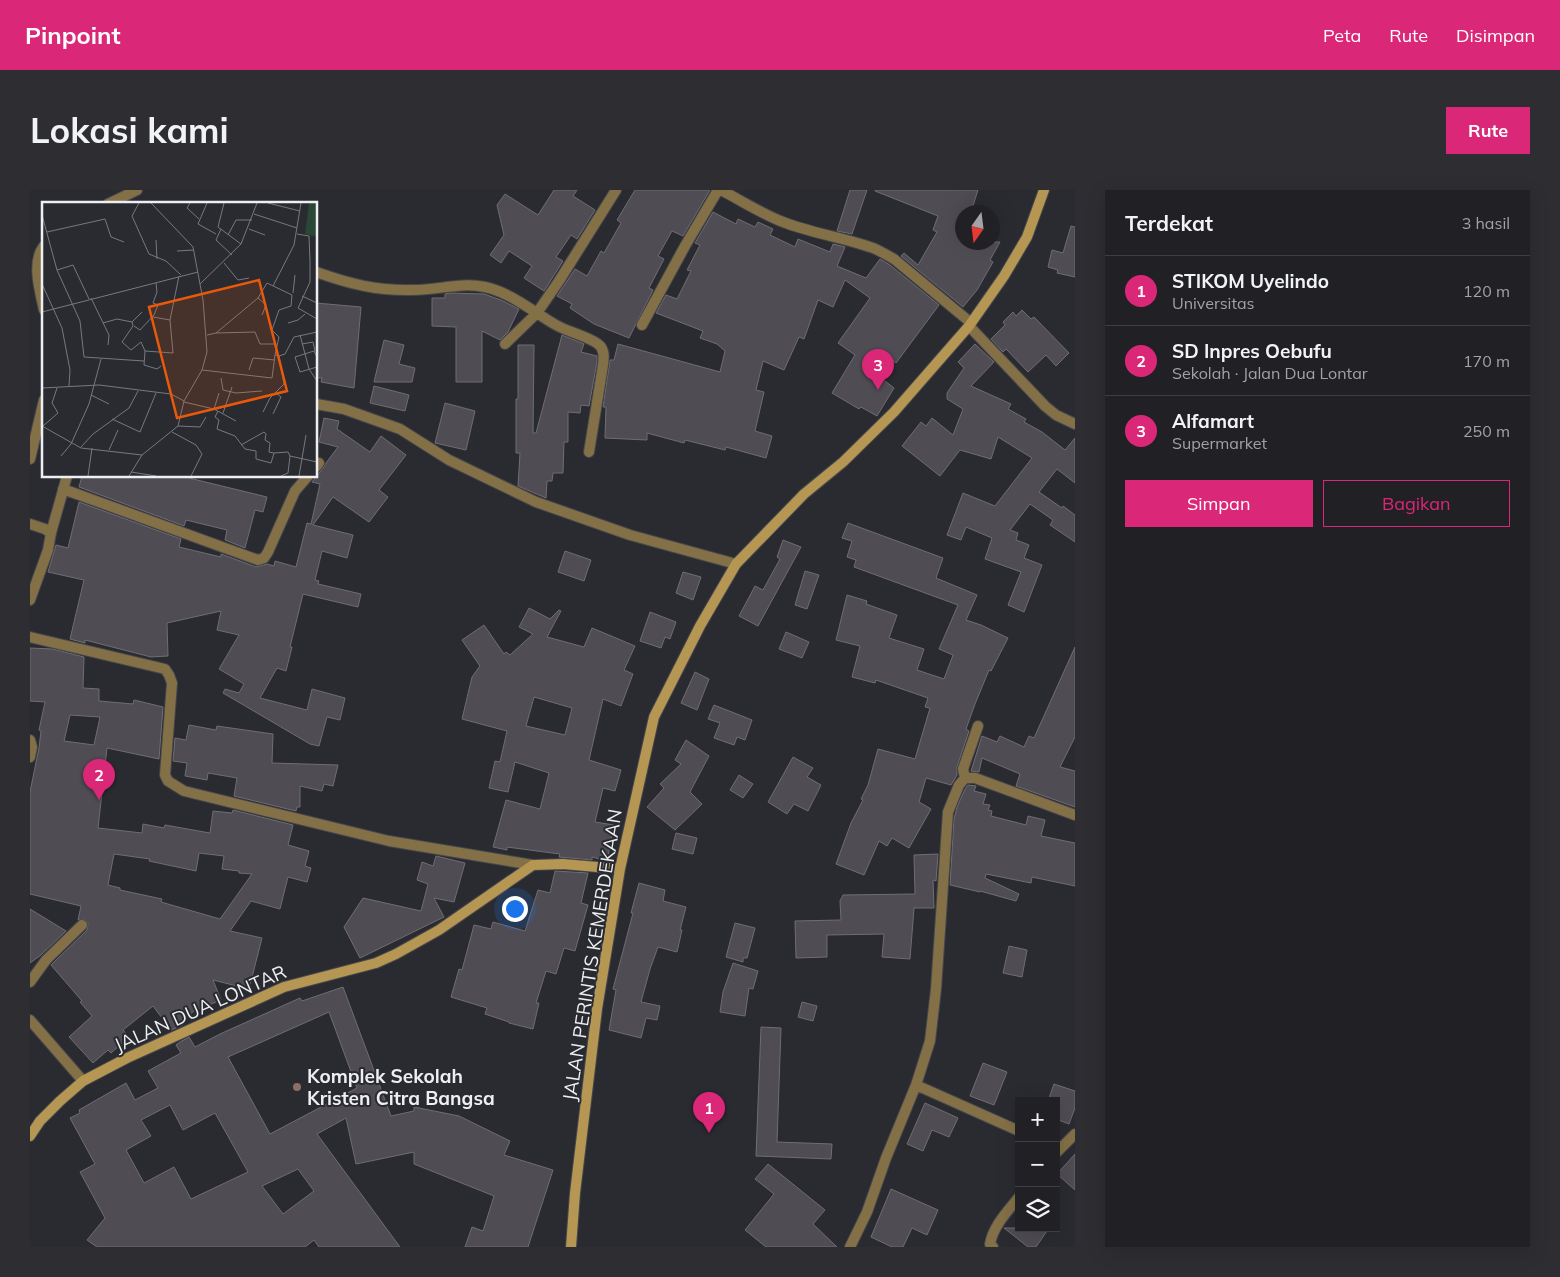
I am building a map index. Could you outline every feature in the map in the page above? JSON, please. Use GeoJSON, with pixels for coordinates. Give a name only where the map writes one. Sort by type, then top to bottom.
{"type":"FeatureCollection","features":[{"type":"Feature","properties":{"kind":"street"},"geometry":{"type":"LineString","coordinates":[[505,344],[537,313],[560,281],[616,190]]}},
{"type":"Feature","properties":{"kind":"street"},"geometry":{"type":"LineString","coordinates":[[642,326],[685,246],[720,190],[784,223],[870,247],[894,259],[970,324],[1045,406],[1056,415],[1075,424]]}},
{"type":"Feature","properties":{"kind":"street","name":"JALAN PERINTIS KEMERDEKAAN"},"geometry":{"type":"LineString","coordinates":[[571,1247],[575,1193],[597,1010],[620,868],[654,717],[700,626],[736,564],[804,494],[843,462],[894,412],[970,324],[1004,276],[1027,237],[1044,190]]}},
{"type":"Feature","properties":{"kind":"street"},"geometry":{"type":"LineString","coordinates":[[112,202],[131,191]]}},
{"type":"Feature","properties":{"kind":"street"},"geometry":{"type":"LineString","coordinates":[[42,249],[38,255],[38,269],[42,296]]}},
{"type":"Feature","properties":{"kind":"street"},"geometry":{"type":"LineString","coordinates":[[318,273],[344,282],[382,290],[416,290],[463,284],[487,288],[512,298],[557,326],[599,345],[604,354],[588,452]]}},
{"type":"Feature","properties":{"kind":"street"},"geometry":{"type":"LineString","coordinates":[[318,404],[344,409],[400,429],[449,460],[536,502],[630,535],[736,564]]}},
{"type":"Feature","properties":{"kind":"street"},"geometry":{"type":"LineString","coordinates":[[30,459],[42,408]]}},
{"type":"Feature","properties":{"kind":"street"},"geometry":{"type":"LineString","coordinates":[[30,600],[48,550],[66,478]]}},
{"type":"Feature","properties":{"kind":"street"},"geometry":{"type":"LineString","coordinates":[[63,490],[258,560],[264,558],[268,552],[294,492],[306,478]]}},
{"type":"Feature","properties":{"kind":"street"},"geometry":{"type":"LineString","coordinates":[[30,524],[51,533]]}},
{"type":"Feature","properties":{"kind":"street"},"geometry":{"type":"LineString","coordinates":[[30,637],[165,669],[172,683],[165,775],[168,781],[184,791],[389,841],[533,865],[563,864],[620,868]]}},
{"type":"Feature","properties":{"kind":"street"},"geometry":{"type":"LineString","coordinates":[[965,778],[963,769],[978,726]]}},
{"type":"Feature","properties":{"kind":"street"},"geometry":{"type":"LineString","coordinates":[[30,740],[32,747],[30,758]]}},
{"type":"Feature","properties":{"kind":"street"},"geometry":{"type":"LineString","coordinates":[[850,1247],[867,1212],[886,1158],[916,1085],[930,1041],[936,989],[948,812],[959,785],[965,778],[975,778],[1075,816]]}},
{"type":"Feature","properties":{"kind":"street","name":"JALAN DUA LONTAR"},"geometry":{"type":"LineString","coordinates":[[30,1136],[47,1114],[83,1081],[136,1054],[284,987],[376,963],[396,954],[439,930],[533,865]]}},
{"type":"Feature","properties":{"kind":"street"},"geometry":{"type":"LineString","coordinates":[[30,982],[46,960],[82,925]]}},
{"type":"Feature","properties":{"kind":"street"},"geometry":{"type":"LineString","coordinates":[[30,1020],[83,1081]]}},
{"type":"Feature","properties":{"kind":"street"},"geometry":{"type":"LineString","coordinates":[[916,1085],[1015,1129]]}},
{"type":"Feature","properties":{"kind":"street"},"geometry":{"type":"LineString","coordinates":[[1060,1148],[1075,1134]]}},
{"type":"Feature","properties":{"kind":"street"},"geometry":{"type":"LineString","coordinates":[[993,1247],[990,1244],[993,1235],[1015,1202]]}},
{"type":"Feature","properties":{"kind":"building"},"geometry":{"type":"Polygon","coordinates":[[[554,190],[577,190],[573,196],[595,210],[577,239],[571,235],[556,257],[563,261],[544,291],[524,278],[532,266],[509,251],[501,263],[490,255],[504,235],[497,205],[505,194],[538,215],[554,190]]]}},
{"type":"Feature","properties":{"kind":"building"},"geometry":{"type":"Polygon","coordinates":[[[635,190],[710,190],[683,236],[672,231],[658,256],[664,259],[649,288],[653,290],[629,338],[594,324],[570,308],[572,304],[557,296],[575,269],[587,276],[601,251],[604,253],[621,223],[617,220],[635,190]]]}},
{"type":"Feature","properties":{"kind":"building"},"geometry":{"type":"Polygon","coordinates":[[[850,190],[867,190],[852,234],[837,231],[850,190]]]}},
{"type":"Feature","properties":{"kind":"building"},"geometry":{"type":"Polygon","coordinates":[[[978,190],[973,205],[955,205],[955,250],[996,250],[990,260],[993,262],[977,290],[963,307],[901,256],[904,253],[918,265],[937,232],[933,230],[938,216],[875,191],[978,190]]]}},
{"type":"Feature","properties":{"kind":"building"},"geometry":{"type":"Polygon","coordinates":[[[713,212],[736,224],[738,219],[755,227],[758,222],[773,229],[770,235],[795,247],[798,239],[830,252],[833,244],[845,247],[837,266],[866,278],[880,259],[939,305],[896,363],[879,351],[867,367],[894,388],[877,416],[861,407],[859,409],[832,393],[855,355],[838,343],[870,298],[845,280],[833,307],[818,300],[804,339],[799,337],[784,370],[763,361],[756,390],[764,392],[755,431],[772,436],[766,458],[726,447],[725,450],[685,440],[684,443],[647,433],[647,440],[605,438],[606,407],[603,407],[610,360],[614,360],[618,344],[720,372],[725,351],[717,344],[700,338],[703,331],[656,313],[666,295],[677,299],[691,271],[687,270],[700,245],[695,243],[713,212]]]}},
{"type":"Feature","properties":{"kind":"building"},"geometry":{"type":"Polygon","coordinates":[[[1071,226],[1075,227],[1075,277],[1057,273],[1058,270],[1048,267],[1052,250],[1063,253],[1071,226]]]}},
{"type":"Feature","properties":{"kind":"building"},"geometry":{"type":"Polygon","coordinates":[[[445,294],[484,294],[519,309],[508,332],[500,340],[482,331],[482,382],[456,382],[456,327],[432,326],[432,298],[445,298],[445,294]]]}},
{"type":"Feature","properties":{"kind":"building"},"geometry":{"type":"Polygon","coordinates":[[[318,303],[361,307],[354,388],[321,382],[322,378],[318,378],[318,303]]]}},
{"type":"Feature","properties":{"kind":"building"},"geometry":{"type":"Polygon","coordinates":[[[1022,310],[1031,319],[1034,317],[1069,353],[1056,366],[1046,355],[1028,372],[1006,349],[1003,352],[991,339],[1005,325],[1003,322],[1013,312],[1016,316],[1022,310]]]}},
{"type":"Feature","properties":{"kind":"building"},"geometry":{"type":"Polygon","coordinates":[[[562,335],[584,344],[581,352],[597,356],[597,362],[589,406],[581,405],[580,413],[568,412],[568,442],[564,442],[563,473],[553,473],[552,481],[547,481],[546,498],[518,486],[520,453],[516,453],[516,399],[518,399],[518,345],[534,345],[533,433],[536,433],[562,335]]]}},
{"type":"Feature","properties":{"kind":"building"},"geometry":{"type":"Polygon","coordinates":[[[384,340],[404,345],[399,364],[415,368],[412,382],[374,382],[384,340]]]}},
{"type":"Feature","properties":{"kind":"building"},"geometry":{"type":"Polygon","coordinates":[[[975,344],[994,362],[971,386],[1011,404],[1008,409],[1026,419],[1024,422],[1042,432],[1065,450],[1075,438],[1075,483],[1057,469],[1039,492],[1075,515],[1075,542],[1050,525],[1053,520],[1030,504],[1010,530],[1018,533],[1016,540],[1029,545],[1024,558],[1042,565],[1024,612],[1008,605],[1021,572],[985,559],[992,538],[966,527],[961,540],[947,535],[963,493],[995,506],[1032,458],[998,437],[991,459],[960,450],[940,476],[902,446],[921,422],[926,426],[932,418],[953,435],[963,409],[947,399],[947,393],[964,368],[958,362],[975,344]]]}},
{"type":"Feature","properties":{"kind":"building"},"geometry":{"type":"Polygon","coordinates":[[[374,386],[409,395],[405,411],[370,403],[374,386]]]}},
{"type":"Feature","properties":{"kind":"building"},"geometry":{"type":"Polygon","coordinates":[[[445,403],[475,411],[466,450],[435,443],[445,403]]]}},
{"type":"Feature","properties":{"kind":"building"},"geometry":{"type":"Polygon","coordinates":[[[324,418],[339,421],[337,429],[370,452],[381,436],[406,455],[379,490],[388,497],[369,522],[333,497],[313,525],[353,535],[347,558],[322,551],[315,580],[319,581],[318,584],[361,594],[358,607],[303,594],[286,671],[277,668],[260,698],[307,710],[312,689],[345,698],[340,720],[327,717],[319,746],[310,744],[223,693],[225,689],[239,693],[244,684],[219,669],[239,635],[217,630],[221,611],[167,623],[168,656],[151,657],[85,640],[85,643],[70,639],[84,580],[48,572],[56,545],[68,548],[79,502],[181,539],[179,547],[221,557],[221,554],[256,567],[267,564],[274,566],[275,561],[296,567],[307,523],[311,524],[320,484],[312,482],[315,478],[318,478],[318,474],[338,447],[319,442],[324,418]]]}},
{"type":"Feature","properties":{"kind":"building"},"geometry":{"type":"Polygon","coordinates":[[[81,478],[189,478],[267,497],[263,512],[255,510],[245,548],[225,540],[227,530],[186,520],[184,526],[79,487],[81,478]]]}},
{"type":"Feature","properties":{"kind":"building"},"geometry":{"type":"Polygon","coordinates":[[[848,523],[943,558],[936,578],[977,595],[966,620],[1008,638],[991,671],[989,670],[975,704],[966,729],[969,731],[957,767],[957,775],[951,785],[926,778],[919,802],[931,809],[909,848],[892,838],[887,846],[879,841],[864,875],[836,864],[851,823],[863,800],[861,799],[868,785],[878,749],[915,759],[930,708],[925,707],[928,698],[876,680],[875,683],[852,677],[860,646],[836,640],[847,595],[867,601],[866,604],[897,615],[889,638],[924,649],[917,670],[944,679],[953,655],[939,649],[958,605],[854,567],[856,560],[847,557],[852,541],[842,538],[848,523]]]}},
{"type":"Feature","properties":{"kind":"building"},"geometry":{"type":"Polygon","coordinates":[[[783,540],[801,547],[758,626],[739,616],[755,586],[763,590],[780,559],[777,557],[783,540]]]}},
{"type":"Feature","properties":{"kind":"building"},"geometry":{"type":"Polygon","coordinates":[[[565,551],[591,560],[584,581],[558,572],[565,551]]]}},
{"type":"Feature","properties":{"kind":"building"},"geometry":{"type":"Polygon","coordinates":[[[805,571],[819,575],[807,609],[795,605],[805,571]]]}},
{"type":"Feature","properties":{"kind":"building"},"geometry":{"type":"Polygon","coordinates":[[[683,572],[701,577],[693,600],[676,593],[683,572]]]}},
{"type":"Feature","properties":{"kind":"building"},"geometry":{"type":"Polygon","coordinates":[[[529,608],[550,619],[559,610],[561,611],[547,637],[584,647],[592,628],[635,646],[624,670],[633,674],[621,706],[603,699],[589,760],[621,770],[615,791],[603,788],[595,822],[614,825],[607,861],[592,857],[592,860],[559,857],[560,854],[507,847],[507,850],[493,847],[506,800],[540,809],[549,773],[515,762],[508,792],[489,788],[495,761],[500,762],[507,731],[462,719],[472,677],[480,666],[462,640],[484,625],[504,654],[506,652],[510,655],[533,634],[519,627],[529,608]],[[534,697],[526,726],[565,735],[572,708],[534,697]]]}},
{"type":"Feature","properties":{"kind":"building"},"geometry":{"type":"Polygon","coordinates":[[[650,612],[676,622],[670,639],[665,637],[661,648],[640,641],[650,612]]]}},
{"type":"Feature","properties":{"kind":"building"},"geometry":{"type":"Polygon","coordinates":[[[786,632],[809,642],[802,658],[779,649],[786,632]]]}},
{"type":"Feature","properties":{"kind":"building"},"geometry":{"type":"Polygon","coordinates":[[[1075,647],[1075,737],[1060,767],[1075,771],[1075,807],[1016,786],[1020,774],[982,758],[979,772],[971,771],[982,736],[997,742],[1000,736],[1024,747],[1029,736],[1034,738],[1075,647]]]}},
{"type":"Feature","properties":{"kind":"building"},"geometry":{"type":"Polygon","coordinates":[[[30,648],[53,649],[84,657],[83,688],[99,689],[99,701],[133,704],[134,700],[163,707],[159,759],[107,748],[98,828],[142,833],[143,824],[164,828],[165,825],[210,833],[213,811],[232,813],[233,810],[293,825],[288,845],[309,851],[305,866],[311,868],[307,882],[288,877],[280,909],[251,901],[230,931],[262,938],[249,989],[213,980],[221,1000],[194,1011],[181,1022],[183,1025],[171,1030],[153,1006],[123,1030],[129,1037],[111,1053],[108,1050],[93,1063],[69,1037],[92,1016],[80,1002],[82,1001],[51,965],[87,930],[88,923],[84,919],[78,920],[81,906],[30,894],[30,792],[39,748],[41,731],[39,730],[45,702],[30,701],[30,648]],[[70,715],[64,741],[94,745],[100,717],[70,715]],[[199,853],[196,871],[149,861],[150,859],[114,854],[108,885],[120,888],[120,890],[162,899],[161,902],[220,919],[252,874],[222,869],[224,856],[199,853]]]}},
{"type":"Feature","properties":{"kind":"building"},"geometry":{"type":"Polygon","coordinates":[[[695,672],[709,679],[697,710],[681,703],[695,672]]]}},
{"type":"Feature","properties":{"kind":"building"},"geometry":{"type":"Polygon","coordinates":[[[714,705],[752,720],[745,740],[737,737],[734,745],[714,738],[720,723],[708,719],[714,705]]]}},
{"type":"Feature","properties":{"kind":"building"},"geometry":{"type":"Polygon","coordinates":[[[189,725],[216,730],[217,726],[273,734],[272,763],[338,765],[333,786],[324,784],[322,791],[300,786],[300,807],[297,807],[296,811],[234,796],[237,778],[208,773],[207,780],[185,776],[187,763],[173,761],[175,738],[186,740],[189,725]]]}},
{"type":"Feature","properties":{"kind":"building"},"geometry":{"type":"Polygon","coordinates":[[[686,740],[709,756],[690,792],[702,804],[675,830],[647,807],[664,788],[660,784],[681,764],[675,760],[686,740]]]}},
{"type":"Feature","properties":{"kind":"building"},"geometry":{"type":"Polygon","coordinates":[[[793,757],[813,768],[807,777],[821,785],[808,811],[794,804],[787,814],[768,802],[793,757]]]}},
{"type":"Feature","properties":{"kind":"building"},"geometry":{"type":"Polygon","coordinates":[[[739,775],[753,784],[743,798],[730,790],[739,775]]]}},
{"type":"Feature","properties":{"kind":"building"},"geometry":{"type":"Polygon","coordinates":[[[968,785],[976,786],[974,791],[986,794],[983,804],[990,805],[988,810],[992,811],[991,816],[1026,825],[1028,816],[1045,820],[1041,836],[1075,843],[1075,886],[1032,877],[1031,883],[986,874],[985,878],[1019,894],[1016,901],[950,885],[954,819],[957,807],[968,785]]]}},
{"type":"Feature","properties":{"kind":"building"},"geometry":{"type":"Polygon","coordinates":[[[676,833],[697,838],[693,854],[672,849],[676,833]]]}},
{"type":"Feature","properties":{"kind":"building"},"geometry":{"type":"Polygon","coordinates":[[[938,854],[936,881],[933,880],[934,908],[914,908],[910,959],[882,957],[884,934],[827,935],[827,957],[796,958],[795,921],[841,920],[840,901],[843,895],[915,894],[914,855],[938,854]]]}},
{"type":"Feature","properties":{"kind":"building"},"geometry":{"type":"Polygon","coordinates":[[[436,856],[465,863],[454,902],[434,898],[444,917],[360,958],[344,927],[363,898],[421,911],[428,884],[417,880],[422,862],[433,866],[436,856]]]}},
{"type":"Feature","properties":{"kind":"building"},"geometry":{"type":"Polygon","coordinates":[[[555,871],[588,873],[581,903],[588,905],[575,951],[564,948],[556,974],[546,971],[536,1003],[539,1003],[533,1029],[485,1014],[487,1008],[451,997],[459,969],[462,970],[474,925],[491,929],[493,922],[525,931],[538,890],[550,893],[555,871]]]}},
{"type":"Feature","properties":{"kind":"building"},"geometry":{"type":"Polygon","coordinates":[[[639,883],[665,890],[663,901],[686,907],[677,952],[658,947],[650,969],[641,1002],[660,1006],[657,1020],[646,1018],[641,1038],[609,1030],[616,990],[613,989],[639,883]]]}},
{"type":"Feature","properties":{"kind":"building"},"geometry":{"type":"Polygon","coordinates":[[[30,909],[66,931],[30,963],[30,909]]]}},
{"type":"Feature","properties":{"kind":"building"},"geometry":{"type":"Polygon","coordinates":[[[735,923],[755,928],[747,958],[743,958],[743,962],[726,957],[735,923]]]}},
{"type":"Feature","properties":{"kind":"building"},"geometry":{"type":"Polygon","coordinates":[[[1009,946],[1027,950],[1022,977],[1003,973],[1009,946]]]}},
{"type":"Feature","properties":{"kind":"building"},"geometry":{"type":"Polygon","coordinates":[[[733,963],[758,971],[753,989],[749,988],[745,1016],[720,1012],[723,992],[733,963]]]}},
{"type":"Feature","properties":{"kind":"building"},"geometry":{"type":"Polygon","coordinates":[[[343,987],[391,1116],[414,1111],[414,1107],[459,1116],[510,1141],[504,1155],[553,1170],[528,1247],[465,1247],[472,1227],[483,1231],[494,1196],[414,1164],[414,1152],[356,1164],[346,1118],[317,1134],[400,1247],[319,1247],[314,1240],[305,1247],[97,1247],[87,1240],[105,1218],[80,1172],[95,1164],[70,1118],[80,1113],[79,1110],[126,1083],[135,1100],[158,1088],[148,1071],[181,1053],[176,1045],[189,1037],[195,1047],[300,998],[302,1001],[343,987]],[[329,1012],[228,1057],[270,1134],[357,1088],[329,1012]],[[170,1105],[141,1120],[151,1136],[126,1150],[144,1183],[174,1167],[191,1199],[248,1172],[215,1113],[183,1130],[170,1105]],[[298,1169],[262,1186],[283,1214],[314,1191],[298,1169]]]}},
{"type":"Feature","properties":{"kind":"building"},"geometry":{"type":"Polygon","coordinates":[[[802,1002],[817,1006],[813,1021],[798,1017],[802,1002]]]}},
{"type":"Feature","properties":{"kind":"building"},"geometry":{"type":"Polygon","coordinates":[[[761,1027],[781,1028],[777,1142],[832,1144],[831,1159],[756,1156],[761,1027]]]}},
{"type":"Feature","properties":{"kind":"building"},"geometry":{"type":"Polygon","coordinates":[[[983,1063],[1007,1072],[994,1105],[970,1096],[983,1063]]]}},
{"type":"Feature","properties":{"kind":"building"},"geometry":{"type":"Polygon","coordinates":[[[1054,1084],[1075,1091],[1075,1108],[1069,1124],[1060,1121],[1060,1097],[1049,1097],[1054,1084]]]}},
{"type":"Feature","properties":{"kind":"building"},"geometry":{"type":"Polygon","coordinates":[[[925,1103],[958,1118],[949,1137],[932,1130],[923,1151],[907,1144],[925,1103]]]}},
{"type":"Feature","properties":{"kind":"building"},"geometry":{"type":"Polygon","coordinates":[[[1075,1154],[1075,1190],[1060,1177],[1060,1171],[1075,1154]]]}},
{"type":"Feature","properties":{"kind":"building"},"geometry":{"type":"Polygon","coordinates":[[[768,1164],[825,1210],[813,1224],[837,1247],[766,1247],[745,1230],[774,1194],[755,1179],[768,1164]]]}},
{"type":"Feature","properties":{"kind":"building"},"geometry":{"type":"Polygon","coordinates":[[[891,1189],[938,1210],[927,1235],[912,1228],[903,1247],[892,1247],[871,1237],[891,1189]]]}},
{"type":"Feature","properties":{"kind":"building"},"geometry":{"type":"Polygon","coordinates":[[[1004,1228],[1015,1228],[1015,1232],[1046,1232],[1036,1247],[1028,1247],[1004,1228]]]}},
{"type":"Feature","properties":{"kind":"place","name":"Alfamart"},"geometry":{"type":"Point","coordinates":[878,390]}},
{"type":"Feature","properties":{"kind":"place","name":"SD Inpres Oebufu"},"geometry":{"type":"Point","coordinates":[99,800]}},
{"type":"Feature","properties":{"kind":"place","name":"Komplek Sekolah Kristen Citra Bangsa"},"geometry":{"type":"Point","coordinates":[297,1087]}},
{"type":"Feature","properties":{"kind":"place","name":"STIKOM Uyelindo"},"geometry":{"type":"Point","coordinates":[709,1133]}}]}
